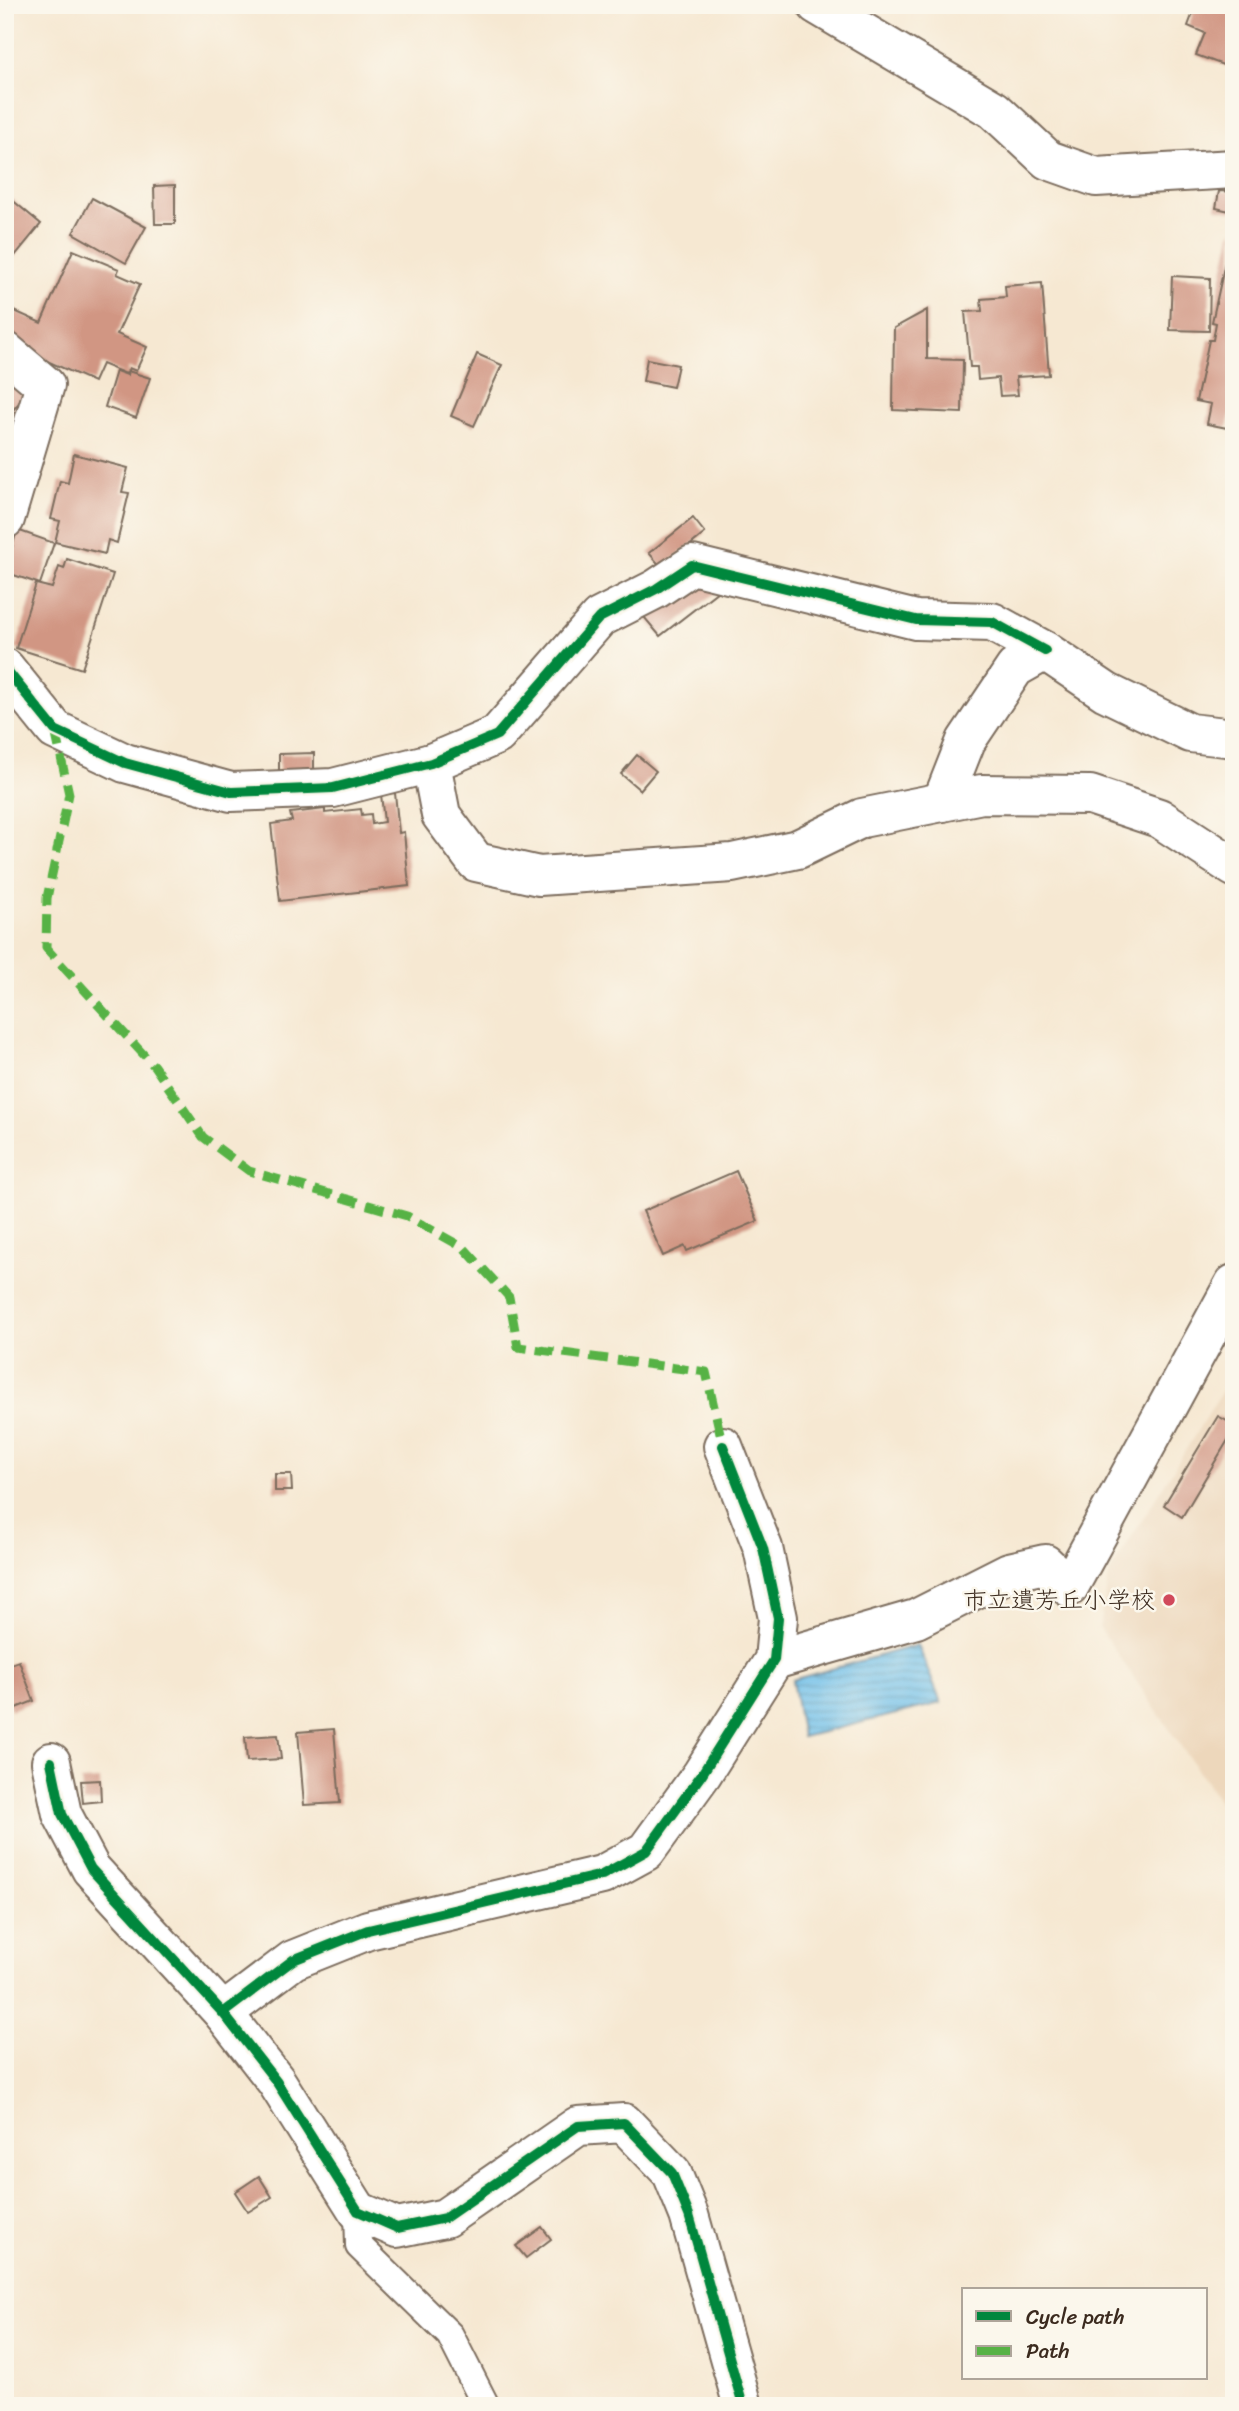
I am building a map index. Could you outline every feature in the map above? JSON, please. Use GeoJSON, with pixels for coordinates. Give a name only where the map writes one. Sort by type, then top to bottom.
{"type":"FeatureCollection","features":[{"type":"Feature","properties":{"kind":"street"},"geometry":{"type":"LineString","coordinates":[[817,5],[995,110],[1048,160],[1096,177],[1234,169]]}},
{"type":"Feature","properties":{"kind":"street"},"geometry":{"type":"LineString","coordinates":[[5,351],[45,385],[5,519]]}},
{"type":"Feature","properties":{"kind":"street"},"geometry":{"type":"LineString","coordinates":[[5,668],[55,730],[125,763],[230,792],[333,788],[431,763],[497,735],[599,618],[656,589],[692,565],[916,620],[992,622],[1045,651],[1106,692],[1190,733],[1234,738]]}},
{"type":"Feature","properties":{"kind":"street"},"geometry":{"type":"LineString","coordinates":[[942,802],[966,741],[1015,668],[1045,651]]}},
{"type":"Feature","properties":{"kind":"street"},"geometry":{"type":"LineString","coordinates":[[431,763],[441,815],[476,862],[539,876],[732,863],[798,849],[862,818],[982,794],[1090,795],[1159,818],[1234,867]]}},
{"type":"Feature","properties":{"kind":"street"},"geometry":{"type":"LineString","coordinates":[[774,1660],[916,1619],[1009,1572],[1045,1564],[1069,1587],[1234,1284]]}},
{"type":"Feature","properties":{"kind":"street"},"geometry":{"type":"LineString","coordinates":[[223,2013],[293,1960],[368,1930],[602,1875],[646,1851],[702,1774],[774,1660],[778,1618],[763,1548],[723,1446]]}},
{"type":"Feature","properties":{"kind":"street"},"geometry":{"type":"LineString","coordinates":[[51,1762],[62,1814],[91,1869],[223,2013],[276,2081],[358,2211],[397,2228],[445,2218],[578,2126],[624,2123],[672,2173],[689,2215],[743,2406]]}},
{"type":"Feature","properties":{"kind":"lane"},"geometry":{"type":"LineString","coordinates":[[358,2211],[359,2246],[450,2336],[486,2406]]}},
{"type":"Feature","properties":{"kind":"shaded area","name":"市立遺芳丘小学校"},"geometry":{"type":"Polygon","coordinates":[[[1234,1372],[1234,1823],[1099,1627],[1110,1572],[1234,1372]]]}},
{"type":"Feature","properties":{"kind":"water"},"geometry":{"type":"Polygon","coordinates":[[[918,1645],[941,1703],[802,1737],[792,1680],[918,1645]]]}},
{"type":"Feature","properties":{"kind":"building"},"geometry":{"type":"Polygon","coordinates":[[[1196,5],[1234,5],[1234,69],[1196,55],[1205,33],[1188,26],[1196,5]]]}},
{"type":"Feature","properties":{"kind":"building"},"geometry":{"type":"Polygon","coordinates":[[[175,185],[175,224],[155,224],[154,186],[175,185]]]}},
{"type":"Feature","properties":{"kind":"building"},"geometry":{"type":"Polygon","coordinates":[[[1219,191],[1234,192],[1234,212],[1216,208],[1219,191]]]}},
{"type":"Feature","properties":{"kind":"building"},"geometry":{"type":"Polygon","coordinates":[[[5,194],[41,224],[5,268],[5,194]]]}},
{"type":"Feature","properties":{"kind":"building"},"geometry":{"type":"Polygon","coordinates":[[[92,198],[146,227],[126,263],[73,233],[92,198]]]}},
{"type":"Feature","properties":{"kind":"building"},"geometry":{"type":"Polygon","coordinates":[[[1233,226],[1234,413],[1231,413],[1227,428],[1207,424],[1211,404],[1196,401],[1209,340],[1213,340],[1216,323],[1212,322],[1233,226]]]}},
{"type":"Feature","properties":{"kind":"building"},"geometry":{"type":"Polygon","coordinates":[[[73,250],[119,269],[117,274],[140,284],[117,334],[147,347],[136,371],[129,368],[126,374],[102,364],[94,382],[27,352],[30,346],[5,335],[8,308],[41,323],[73,250]]]}},
{"type":"Feature","properties":{"kind":"building"},"geometry":{"type":"Polygon","coordinates":[[[1172,276],[1210,278],[1209,331],[1170,330],[1172,276]]]}},
{"type":"Feature","properties":{"kind":"building"},"geometry":{"type":"Polygon","coordinates":[[[1042,283],[1049,375],[1016,377],[1018,395],[1000,396],[998,378],[978,380],[977,367],[970,367],[965,312],[982,311],[981,299],[1006,297],[1005,286],[1042,283]]]}},
{"type":"Feature","properties":{"kind":"building"},"geometry":{"type":"Polygon","coordinates":[[[927,310],[927,359],[963,360],[962,413],[893,410],[894,328],[927,310]]]}},
{"type":"Feature","properties":{"kind":"building"},"geometry":{"type":"Polygon","coordinates":[[[477,354],[502,365],[474,426],[451,416],[477,354]]]}},
{"type":"Feature","properties":{"kind":"building"},"geometry":{"type":"Polygon","coordinates":[[[647,359],[678,365],[673,387],[643,381],[647,359]]]}},
{"type":"Feature","properties":{"kind":"building"},"geometry":{"type":"Polygon","coordinates":[[[5,366],[31,389],[12,411],[25,422],[5,444],[5,366]]]}},
{"type":"Feature","properties":{"kind":"building"},"geometry":{"type":"Polygon","coordinates":[[[116,371],[127,375],[128,371],[150,378],[136,418],[105,407],[116,371]]]}},
{"type":"Feature","properties":{"kind":"building"},"geometry":{"type":"Polygon","coordinates":[[[74,454],[128,468],[122,492],[129,493],[117,543],[108,540],[105,554],[55,542],[60,521],[51,519],[60,481],[68,483],[74,454]]]}},
{"type":"Feature","properties":{"kind":"building"},"geometry":{"type":"Polygon","coordinates":[[[693,518],[705,533],[662,568],[649,553],[693,518]]]}},
{"type":"Feature","properties":{"kind":"building"},"geometry":{"type":"Polygon","coordinates":[[[17,530],[54,543],[40,584],[5,572],[17,530]]]}},
{"type":"Feature","properties":{"kind":"building"},"geometry":{"type":"Polygon","coordinates":[[[67,559],[113,574],[82,669],[16,648],[36,584],[52,588],[59,567],[64,569],[67,559]]]}},
{"type":"Feature","properties":{"kind":"building"},"geometry":{"type":"Polygon","coordinates":[[[697,565],[718,591],[660,636],[639,611],[697,565]]]}},
{"type":"Feature","properties":{"kind":"building"},"geometry":{"type":"Polygon","coordinates":[[[314,753],[314,777],[279,778],[279,754],[314,753]]]}},
{"type":"Feature","properties":{"kind":"building"},"geometry":{"type":"Polygon","coordinates":[[[637,755],[656,771],[640,790],[621,774],[637,755]]]}},
{"type":"Feature","properties":{"kind":"building"},"geometry":{"type":"Polygon","coordinates":[[[395,793],[399,833],[404,832],[409,886],[280,901],[271,824],[292,821],[290,813],[325,809],[325,813],[361,809],[362,815],[371,814],[372,824],[384,822],[381,794],[395,793]]]}},
{"type":"Feature","properties":{"kind":"building"},"geometry":{"type":"Polygon","coordinates":[[[736,1171],[758,1221],[687,1251],[685,1246],[663,1256],[643,1211],[736,1171]]]}},
{"type":"Feature","properties":{"kind":"building"},"geometry":{"type":"Polygon","coordinates":[[[1218,1416],[1234,1425],[1234,1430],[1182,1517],[1164,1505],[1218,1416]]]}},
{"type":"Feature","properties":{"kind":"building"},"geometry":{"type":"Polygon","coordinates":[[[275,1474],[291,1474],[292,1491],[275,1491],[275,1474]]]}},
{"type":"Feature","properties":{"kind":"building"},"geometry":{"type":"Polygon","coordinates":[[[19,1661],[34,1701],[11,1710],[5,1696],[5,1666],[19,1661]]]}},
{"type":"Feature","properties":{"kind":"building"},"geometry":{"type":"Polygon","coordinates":[[[334,1729],[340,1803],[304,1805],[298,1732],[334,1729]]]}},
{"type":"Feature","properties":{"kind":"building"},"geometry":{"type":"Polygon","coordinates":[[[278,1735],[281,1759],[247,1761],[245,1737],[278,1735]]]}},
{"type":"Feature","properties":{"kind":"building"},"geometry":{"type":"Polygon","coordinates":[[[100,1780],[101,1801],[83,1803],[81,1781],[100,1780]]]}},
{"type":"Feature","properties":{"kind":"building"},"geometry":{"type":"Polygon","coordinates":[[[259,2176],[272,2197],[248,2212],[235,2192],[259,2176]]]}},
{"type":"Feature","properties":{"kind":"building"},"geometry":{"type":"Polygon","coordinates":[[[542,2227],[551,2239],[526,2258],[516,2246],[542,2227]]]}},
{"type":"Feature","properties":{"kind":"building"},"geometry":{"type":"Polygon","coordinates":[[[6,2384],[13,2406],[5,2406],[6,2384]]]}},
{"type":"Feature","properties":{"kind":"marked path"},"geometry":{"type":"LineString","coordinates":[[55,730],[69,794],[47,898],[46,948],[154,1066],[203,1137],[249,1171],[407,1216],[464,1248],[509,1297],[518,1347],[706,1372],[723,1446]]}},
{"type":"Feature","properties":{"kind":"cycle path"},"geometry":{"type":"LineString","coordinates":[[5,668],[55,730],[125,763],[231,792],[333,788],[431,763],[497,735],[599,618],[656,589],[692,565],[916,620],[992,622],[1045,651]]}},
{"type":"Feature","properties":{"kind":"cycle path"},"geometry":{"type":"LineString","coordinates":[[223,2013],[293,1960],[368,1930],[602,1875],[646,1851],[702,1774],[774,1660],[778,1618],[763,1548],[723,1446]]}},
{"type":"Feature","properties":{"kind":"cycle path"},"geometry":{"type":"LineString","coordinates":[[51,1762],[62,1814],[91,1869],[223,2013],[276,2081],[358,2211],[397,2228],[445,2218],[578,2126],[624,2123],[672,2173],[689,2215],[743,2406]]}},
{"type":"Feature","properties":{"kind":"place","name":"市立遺芳丘小学校"},"geometry":{"type":"Point","coordinates":[1169,1600]}}]}
